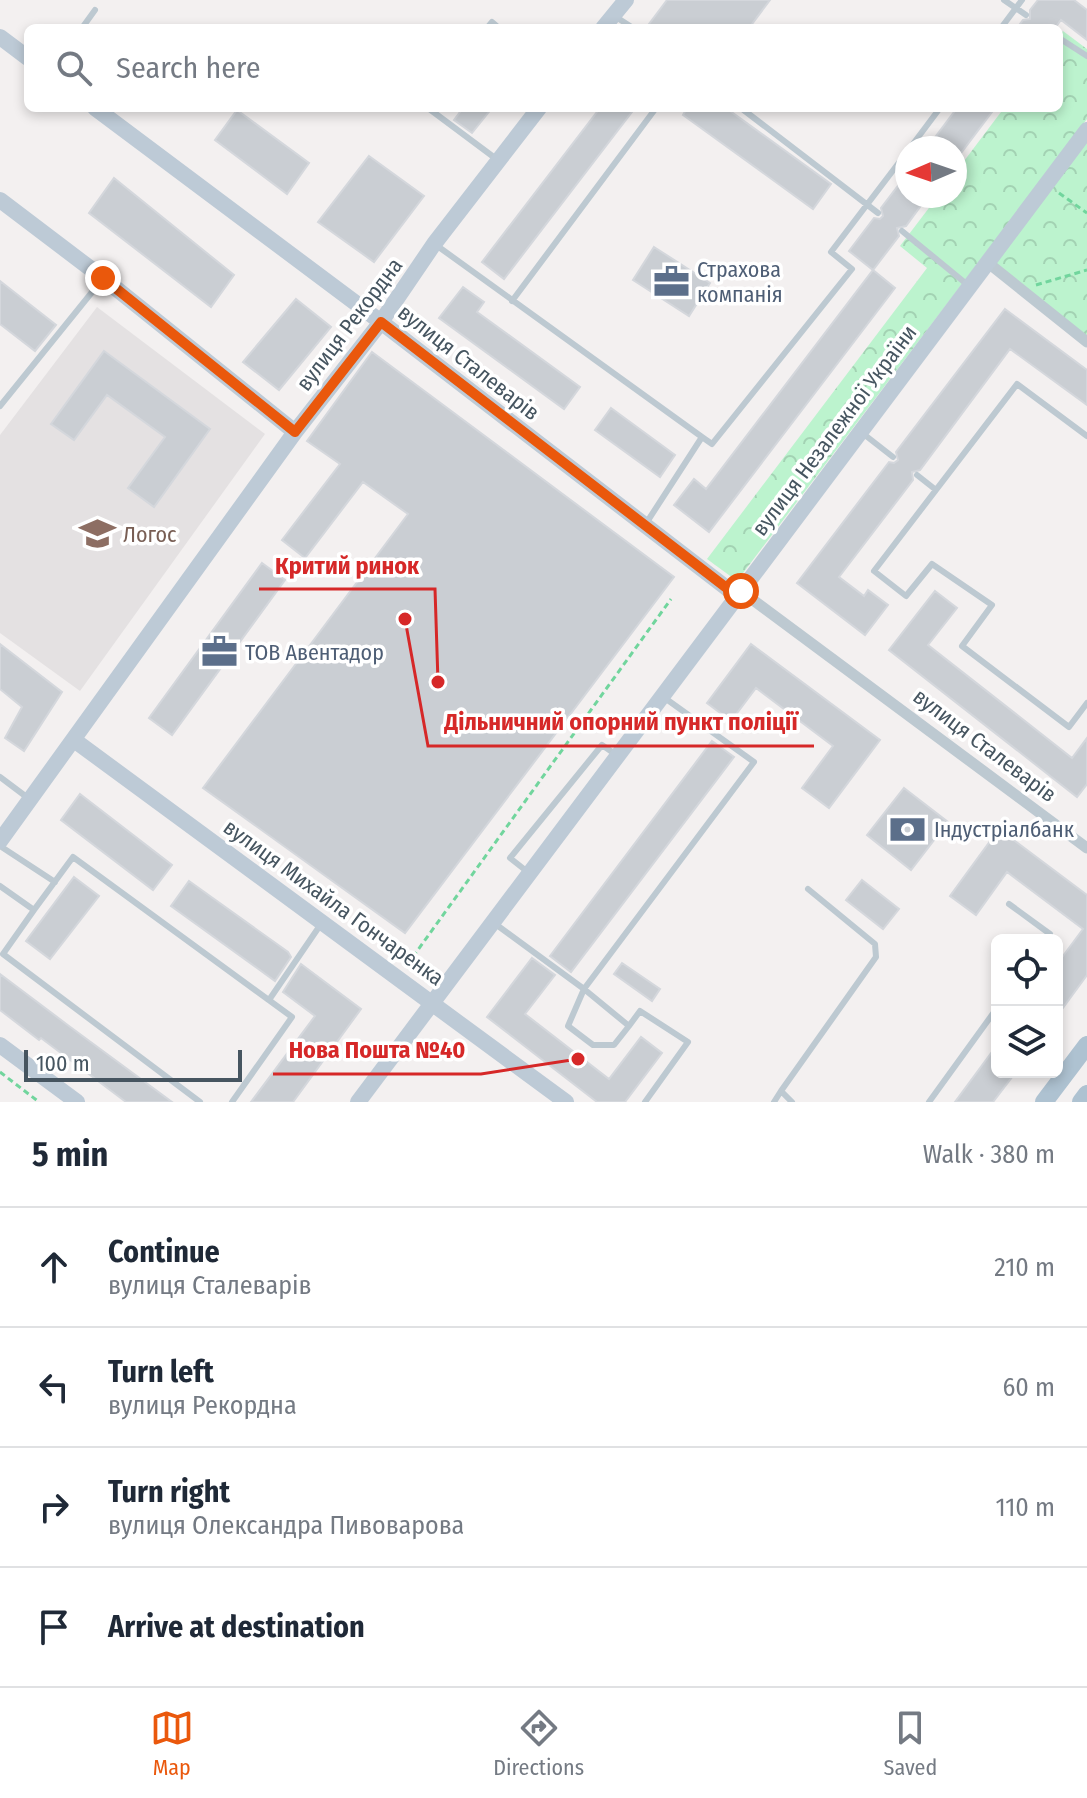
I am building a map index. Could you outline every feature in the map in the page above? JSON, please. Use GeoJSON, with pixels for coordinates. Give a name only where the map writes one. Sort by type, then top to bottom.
{"type":"FeatureCollection","features":[{"type":"Feature","properties":{"kind":"main road"},"geometry":{"type":"LineString","coordinates":[[1044,1102],[1087,1045]]}},
{"type":"Feature","properties":{"kind":"main road"},"geometry":{"type":"LineString","coordinates":[[1081,1102],[1087,1094]]}},
{"type":"Feature","properties":{"kind":"street"},"geometry":{"type":"LineString","coordinates":[[608,22],[626,0]]}},
{"type":"Feature","properties":{"kind":"street"},"geometry":{"type":"LineString","coordinates":[[0,37],[24,55]]}},
{"type":"Feature","properties":{"kind":"street","name":"вулиця Сталеварів"},"geometry":{"type":"LineString","coordinates":[[100,112],[381,322],[645,526],[1087,848]]}},
{"type":"Feature","properties":{"kind":"street","name":"вулиця Рекордна"},"geometry":{"type":"LineString","coordinates":[[0,844],[295,432],[381,322],[434,244],[536,112]]}},
{"type":"Feature","properties":{"kind":"street","name":"вулиця Незалежної України"},"geometry":{"type":"LineString","coordinates":[[358,1102],[1087,130]]}},
{"type":"Feature","properties":{"kind":"street"},"geometry":{"type":"LineString","coordinates":[[0,200],[295,432]]}},
{"type":"Feature","properties":{"kind":"street"},"geometry":{"type":"LineString","coordinates":[[987,262],[1087,342]]}},
{"type":"Feature","properties":{"kind":"street","name":"вулиця Михайла Гончаренка"},"geometry":{"type":"LineString","coordinates":[[74,740],[566,1102]]}},
{"type":"Feature","properties":{"kind":"street"},"geometry":{"type":"LineString","coordinates":[[0,1045],[77,1102]]}},
{"type":"Feature","properties":{"kind":"lane"},"geometry":{"type":"LineString","coordinates":[[1004,0],[1026,15]]}},
{"type":"Feature","properties":{"kind":"lane"},"geometry":{"type":"LineString","coordinates":[[1004,24],[1022,0]]}},
{"type":"Feature","properties":{"kind":"lane"},"geometry":{"type":"LineString","coordinates":[[85,24],[95,10]]}},
{"type":"Feature","properties":{"kind":"lane"},"geometry":{"type":"LineString","coordinates":[[1063,41],[1087,56]]}},
{"type":"Feature","properties":{"kind":"lane"},"geometry":{"type":"LineString","coordinates":[[433,112],[499,161]]}},
{"type":"Feature","properties":{"kind":"lane"},"geometry":{"type":"LineString","coordinates":[[512,301],[653,112]]}},
{"type":"Feature","properties":{"kind":"lane"},"geometry":{"type":"LineString","coordinates":[[746,112],[878,213]]}},
{"type":"Feature","properties":{"kind":"lane"},"geometry":{"type":"LineString","coordinates":[[919,136],[937,112]]}},
{"type":"Feature","properties":{"kind":"lane"},"geometry":{"type":"LineString","coordinates":[[434,244],[712,444],[852,269],[831,252],[895,167]]}},
{"type":"Feature","properties":{"kind":"lane"},"geometry":{"type":"LineString","coordinates":[[902,231],[969,286]]}},
{"type":"Feature","properties":{"kind":"lane"},"geometry":{"type":"LineString","coordinates":[[0,406],[103,278]]}},
{"type":"Feature","properties":{"kind":"lane"},"geometry":{"type":"LineString","coordinates":[[1087,436],[1017,384],[874,571],[906,596],[932,564],[992,605],[962,646],[1069,727],[1087,703]]}},
{"type":"Feature","properties":{"kind":"lane"},"geometry":{"type":"LineString","coordinates":[[860,432],[893,457]]}},
{"type":"Feature","properties":{"kind":"lane"},"geometry":{"type":"LineString","coordinates":[[645,526],[702,437]]}},
{"type":"Feature","properties":{"kind":"lane"},"geometry":{"type":"LineString","coordinates":[[917,475],[936,490]]}},
{"type":"Feature","properties":{"kind":"lane"},"geometry":{"type":"LineString","coordinates":[[645,1102],[688,1042],[640,1011],[614,1045],[593,1045],[568,1026],[584,989],[754,762],[662,696]]}},
{"type":"Feature","properties":{"kind":"lane"},"geometry":{"type":"LineString","coordinates":[[530,874],[510,858],[602,745],[618,756]]}},
{"type":"Feature","properties":{"kind":"lane"},"geometry":{"type":"LineString","coordinates":[[0,777],[31,800]]}},
{"type":"Feature","properties":{"kind":"lane"},"geometry":{"type":"LineString","coordinates":[[0,844],[55,882]]}},
{"type":"Feature","properties":{"kind":"lane"},"geometry":{"type":"LineString","coordinates":[[194,1100],[3,954],[73,857],[292,1017],[232,1102]]}},
{"type":"Feature","properties":{"kind":"lane"},"geometry":{"type":"LineString","coordinates":[[0,886],[34,910]]}},
{"type":"Feature","properties":{"kind":"lane"},"geometry":{"type":"LineString","coordinates":[[774,1102],[876,957],[875,944],[808,889]]}},
{"type":"Feature","properties":{"kind":"lane"},"geometry":{"type":"LineString","coordinates":[[1009,904],[1050,934]]}},
{"type":"Feature","properties":{"kind":"lane"},"geometry":{"type":"LineString","coordinates":[[269,1000],[323,922]]}},
{"type":"Feature","properties":{"kind":"lane"},"geometry":{"type":"LineString","coordinates":[[494,923],[629,1026]]}},
{"type":"Feature","properties":{"kind":"lane"},"geometry":{"type":"LineString","coordinates":[[929,1102],[991,1016]]}},
{"type":"Feature","properties":{"kind":"lane"},"geometry":{"type":"LineString","coordinates":[[781,1091],[792,1102]]}},
{"type":"Feature","properties":{"kind":"path"},"geometry":{"type":"LineString","coordinates":[[1046,183],[1087,213]]}},
{"type":"Feature","properties":{"kind":"path"},"geometry":{"type":"LineString","coordinates":[[1021,289],[1087,270]]}},
{"type":"Feature","properties":{"kind":"path"},"geometry":{"type":"LineString","coordinates":[[407,965],[671,599]]}},
{"type":"Feature","properties":{"kind":"path"},"geometry":{"type":"LineString","coordinates":[[0,1072],[39,1102]]}},
{"type":"Feature","properties":{"kind":"shaded area","name":"Логос"},"geometry":{"type":"Polygon","coordinates":[[[97,307],[265,434],[80,691],[0,633],[0,435],[97,307]]]}},
{"type":"Feature","properties":{"kind":"green space"},"geometry":{"type":"Polygon","coordinates":[[[1063,31],[1087,49],[1087,119],[737,581],[707,559],[927,268],[900,246],[929,208],[967,208],[967,157],[1001,112],[1063,112],[1063,31]]]}},
{"type":"Feature","properties":{"kind":"green space"},"geometry":{"type":"Polygon","coordinates":[[[1087,129],[1087,342],[987,262],[1087,129]]]}},
{"type":"Feature","properties":{"kind":"building"},"geometry":{"type":"Polygon","coordinates":[[[667,0],[770,0],[752,24],[649,24],[667,0]]]}},
{"type":"Feature","properties":{"kind":"building"},"geometry":{"type":"Polygon","coordinates":[[[1038,0],[1074,0],[1087,10],[1087,40],[1061,20],[1058,24],[1020,24],[1030,19],[1030,10],[1038,0]]]}},
{"type":"Feature","properties":{"kind":"building"},"geometry":{"type":"Polygon","coordinates":[[[236,112],[240,112],[309,163],[287,194],[215,140],[236,112]]]}},
{"type":"Feature","properties":{"kind":"building"},"geometry":{"type":"Polygon","coordinates":[[[460,112],[489,112],[472,133],[454,120],[460,112]]]}},
{"type":"Feature","properties":{"kind":"building"},"geometry":{"type":"Polygon","coordinates":[[[597,112],[632,112],[504,279],[482,262],[597,112]]]}},
{"type":"Feature","properties":{"kind":"building"},"geometry":{"type":"Polygon","coordinates":[[[685,112],[732,112],[831,184],[813,209],[683,115],[685,112]]]}},
{"type":"Feature","properties":{"kind":"building"},"geometry":{"type":"Polygon","coordinates":[[[954,112],[992,112],[967,145],[967,136],[936,136],[954,112]]]}},
{"type":"Feature","properties":{"kind":"building"},"geometry":{"type":"Polygon","coordinates":[[[369,156],[424,196],[374,262],[318,222],[369,156]]]}},
{"type":"Feature","properties":{"kind":"building"},"geometry":{"type":"Polygon","coordinates":[[[114,178],[234,275],[211,307],[89,213],[114,178]]]}},
{"type":"Feature","properties":{"kind":"building"},"geometry":{"type":"Polygon","coordinates":[[[895,190],[895,208],[919,208],[906,226],[897,228],[899,236],[873,270],[849,251],[874,218],[883,216],[881,208],[895,190]]]}},
{"type":"Feature","properties":{"kind":"building","name":"Страхова компанія"},"geometry":{"type":"Polygon","coordinates":[[[654,247],[710,283],[689,316],[633,280],[654,247]]]}},
{"type":"Feature","properties":{"kind":"building"},"geometry":{"type":"Polygon","coordinates":[[[873,270],[895,288],[709,532],[674,505],[694,479],[706,489],[873,270]]]}},
{"type":"Feature","properties":{"kind":"building"},"geometry":{"type":"Polygon","coordinates":[[[0,281],[56,325],[35,351],[0,324],[0,281]]]}},
{"type":"Feature","properties":{"kind":"building"},"geometry":{"type":"Polygon","coordinates":[[[463,287],[484,302],[477,312],[580,387],[564,409],[439,318],[463,287]]]}},
{"type":"Feature","properties":{"kind":"building"},"geometry":{"type":"Polygon","coordinates":[[[296,299],[331,327],[279,390],[243,362],[296,299]]]}},
{"type":"Feature","properties":{"kind":"building"},"geometry":{"type":"Polygon","coordinates":[[[1005,309],[1087,370],[1087,405],[1010,349],[920,470],[912,472],[913,480],[839,577],[864,596],[868,590],[888,605],[865,635],[797,583],[889,462],[898,460],[896,452],[1005,309]]]}},
{"type":"Feature","properties":{"kind":"building","name":"Логос"},"geometry":{"type":"Polygon","coordinates":[[[104,351],[210,429],[154,507],[128,488],[165,437],[107,395],[74,440],[51,424],[104,351]]]}},
{"type":"Feature","properties":{"kind":"building"},"geometry":{"type":"Polygon","coordinates":[[[372,352],[674,577],[405,933],[203,788],[408,514],[363,482],[305,558],[282,540],[340,464],[307,441],[372,352]]]}},
{"type":"Feature","properties":{"kind":"building"},"geometry":{"type":"Polygon","coordinates":[[[611,408],[675,455],[660,477],[595,430],[611,408]]]}},
{"type":"Feature","properties":{"kind":"building"},"geometry":{"type":"Polygon","coordinates":[[[262,563],[285,580],[172,735],[149,718],[262,563]]]}},
{"type":"Feature","properties":{"kind":"building"},"geometry":{"type":"Polygon","coordinates":[[[935,591],[957,608],[928,645],[1072,758],[1087,738],[1087,784],[1077,797],[889,650],[935,591]]]}},
{"type":"Feature","properties":{"kind":"building"},"geometry":{"type":"Polygon","coordinates":[[[0,644],[62,692],[24,751],[5,738],[22,707],[0,689],[0,644]]]}},
{"type":"Feature","properties":{"kind":"building"},"geometry":{"type":"Polygon","coordinates":[[[751,644],[880,740],[829,808],[802,788],[833,746],[756,688],[731,721],[707,703],[751,644]]]}},
{"type":"Feature","properties":{"kind":"building"},"geometry":{"type":"Polygon","coordinates":[[[712,741],[734,757],[571,972],[550,956],[712,741]]]}},
{"type":"Feature","properties":{"kind":"building","name":"Індустріалбанк"},"geometry":{"type":"Polygon","coordinates":[[[904,788],[948,822],[911,870],[867,835],[904,788]]]}},
{"type":"Feature","properties":{"kind":"building"},"geometry":{"type":"Polygon","coordinates":[[[80,794],[172,865],[153,890],[61,820],[80,794]]]}},
{"type":"Feature","properties":{"kind":"building"},"geometry":{"type":"Polygon","coordinates":[[[999,829],[1087,895],[1087,975],[1063,1008],[1063,956],[1083,929],[1007,872],[976,915],[950,896],[999,829]]]}},
{"type":"Feature","properties":{"kind":"building"},"geometry":{"type":"Polygon","coordinates":[[[74,877],[99,896],[50,959],[26,941],[74,877]]]}},
{"type":"Feature","properties":{"kind":"building"},"geometry":{"type":"Polygon","coordinates":[[[862,880],[899,909],[883,929],[846,900],[862,880]]]}},
{"type":"Feature","properties":{"kind":"building"},"geometry":{"type":"Polygon","coordinates":[[[189,881],[288,952],[291,957],[275,981],[171,906],[189,881]]]}},
{"type":"Feature","properties":{"kind":"building"},"geometry":{"type":"Polygon","coordinates":[[[532,958],[555,975],[525,1014],[609,1079],[641,1037],[662,1053],[625,1102],[597,1102],[487,1017],[532,958]]]}},
{"type":"Feature","properties":{"kind":"building"},"geometry":{"type":"Polygon","coordinates":[[[622,963],[660,989],[652,1001],[614,974],[622,963]]]}},
{"type":"Feature","properties":{"kind":"building"},"geometry":{"type":"Polygon","coordinates":[[[301,964],[361,1009],[293,1102],[251,1102],[315,1016],[283,992],[301,964]]]}},
{"type":"Feature","properties":{"kind":"building"},"geometry":{"type":"Polygon","coordinates":[[[0,974],[172,1102],[126,1102],[41,1038],[39,1040],[0,1010],[0,974]]]}},
{"type":"Feature","properties":{"kind":"building"},"geometry":{"type":"Polygon","coordinates":[[[991,1053],[991,1078],[1011,1078],[993,1102],[955,1102],[991,1053]]]}},
{"type":"Feature","properties":{"kind":"place","name":"Страхова компанія"},"geometry":{"type":"Point","coordinates":[671,282]}},
{"type":"Feature","properties":{"kind":"place","name":"Логос"},"geometry":{"type":"Point","coordinates":[97,534]}},
{"type":"Feature","properties":{"kind":"place","name":"Дільничний опорний пункт поліції"},"geometry":{"type":"Point","coordinates":[405,619]}},
{"type":"Feature","properties":{"kind":"place","name":"ТОВ Авентадор"},"geometry":{"type":"Point","coordinates":[219,652]}},
{"type":"Feature","properties":{"kind":"place","name":"Критий ринок"},"geometry":{"type":"Point","coordinates":[438,682]}},
{"type":"Feature","properties":{"kind":"place","name":"Індустріалбанк"},"geometry":{"type":"Point","coordinates":[908,829]}},
{"type":"Feature","properties":{"kind":"place","name":"Нова Пошта №40"},"geometry":{"type":"Point","coordinates":[578,1059]}},
{"type":"Feature","properties":{"kind":"route"},"geometry":{"type":"LineString","coordinates":[[103,278],[295,432],[381,322],[737,596],[741,591]]}}]}
